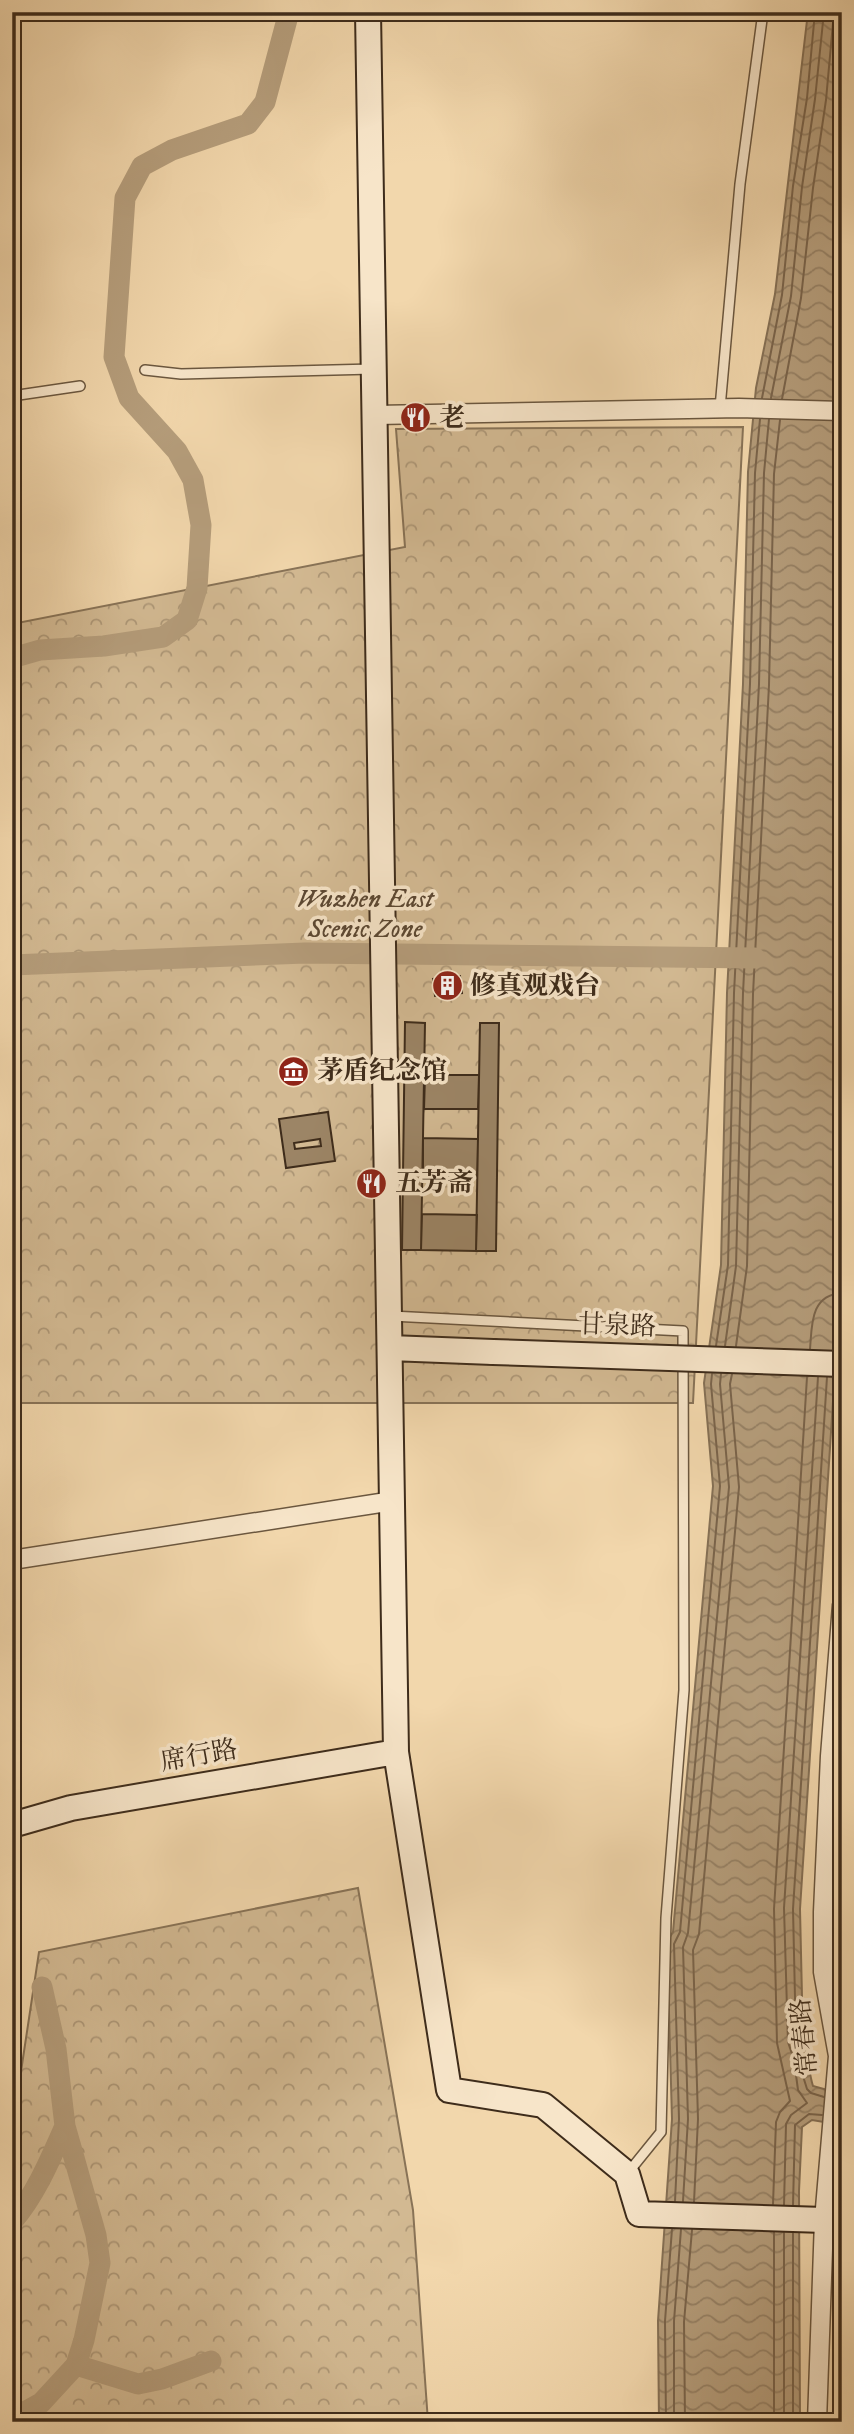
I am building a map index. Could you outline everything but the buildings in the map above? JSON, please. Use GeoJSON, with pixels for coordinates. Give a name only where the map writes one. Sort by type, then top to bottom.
{"type":"FeatureCollection","features":[{"type":"Feature","properties":{"kind":"street"},"geometry":{"type":"LineString","coordinates":[[368,12],[396,1752],[449,2090],[543,2105],[626,2174],[639,2214],[824,2220]]}},
{"type":"Feature","properties":{"kind":"street"},"geometry":{"type":"LineString","coordinates":[[376,415],[720,408],[842,411]]}},
{"type":"Feature","properties":{"kind":"street","name":"甘泉路"},"geometry":{"type":"LineString","coordinates":[[390,1348],[842,1364]]}},
{"type":"Feature","properties":{"kind":"street"},"geometry":{"type":"LineString","coordinates":[[12,1560],[393,1502]]}},
{"type":"Feature","properties":{"kind":"street","name":"常春路"},"geometry":{"type":"LineString","coordinates":[[817,2422],[824,2220],[836,2138],[838,2056],[823,1972],[833,1888],[842,1605]]}},
{"type":"Feature","properties":{"kind":"street","name":"席行路"},"geometry":{"type":"LineString","coordinates":[[12,1825],[71,1808],[396,1752]]}},
{"type":"Feature","properties":{"kind":"lane"},"geometry":{"type":"LineString","coordinates":[[720,408],[740,184],[763,12]]}},
{"type":"Feature","properties":{"kind":"lane"},"geometry":{"type":"LineString","coordinates":[[145,370],[181,374],[375,369]]}},
{"type":"Feature","properties":{"kind":"lane"},"geometry":{"type":"LineString","coordinates":[[12,396],[80,386]]}},
{"type":"Feature","properties":{"kind":"lane"},"geometry":{"type":"LineString","coordinates":[[390,1316],[683,1331],[684,1690],[666,1918],[661,2132],[626,2174]]}},
{"type":"Feature","properties":{"kind":"green space","name":"Wuzhen East Scenic Zone"},"geometry":{"type":"Polygon","coordinates":[[[743,427],[693,1403],[12,1403],[12,624],[405,547],[396,429],[743,427]]]}},
{"type":"Feature","properties":{"kind":"green space"},"geometry":{"type":"Polygon","coordinates":[[[358,1888],[413,2210],[428,2422],[12,2422],[12,2079],[20,2078],[39,1952],[358,1888]]]}},
{"type":"Feature","properties":{"kind":"water"},"geometry":{"type":"Polygon","coordinates":[[[808,12],[842,12],[842,1263],[800,1909],[803,2041],[813,2086],[842,2094],[842,2125],[812,2120],[802,2127],[799,2191],[800,2422],[659,2422],[658,2321],[672,2119],[667,1942],[673,1932],[713,1486],[704,1383],[721,1265],[727,993],[743,684],[748,472],[756,388],[775,294],[808,12]]]}},
{"type":"Feature","properties":{"kind":"waterway"},"geometry":{"type":"LineString","coordinates":[[12,658],[40,650],[104,646],[163,637],[187,620],[197,588],[201,525],[193,480],[177,451],[129,398],[114,357],[125,198],[142,166],[172,150],[248,124],[265,102],[289,12]]}},
{"type":"Feature","properties":{"kind":"waterway"},"geometry":{"type":"LineString","coordinates":[[12,965],[305,953],[755,958]]}},
{"type":"Feature","properties":{"kind":"waterway"},"geometry":{"type":"LineString","coordinates":[[12,2419],[41,2403],[76,2365],[100,2263],[96,2235],[65,2126],[56,2049],[42,1987]]}},
{"type":"Feature","properties":{"kind":"waterway"},"geometry":{"type":"LineString","coordinates":[[12,2222],[35,2188],[65,2126]]}},
{"type":"Feature","properties":{"kind":"waterway"},"geometry":{"type":"LineString","coordinates":[[76,2365],[138,2384],[162,2379],[211,2361]]}},
{"type":"Feature","properties":{"kind":"place","name":"老"},"geometry":{"type":"Point","coordinates":[416,418]}},
{"type":"Feature","properties":{"kind":"place","name":"修真观戏台"},"geometry":{"type":"Point","coordinates":[447,986]}},
{"type":"Feature","properties":{"kind":"place","name":"茅盾纪念馆"},"geometry":{"type":"Point","coordinates":[294,1071]}},
{"type":"Feature","properties":{"kind":"place","name":"五芳斋"},"geometry":{"type":"Point","coordinates":[372,1183]}}]}
